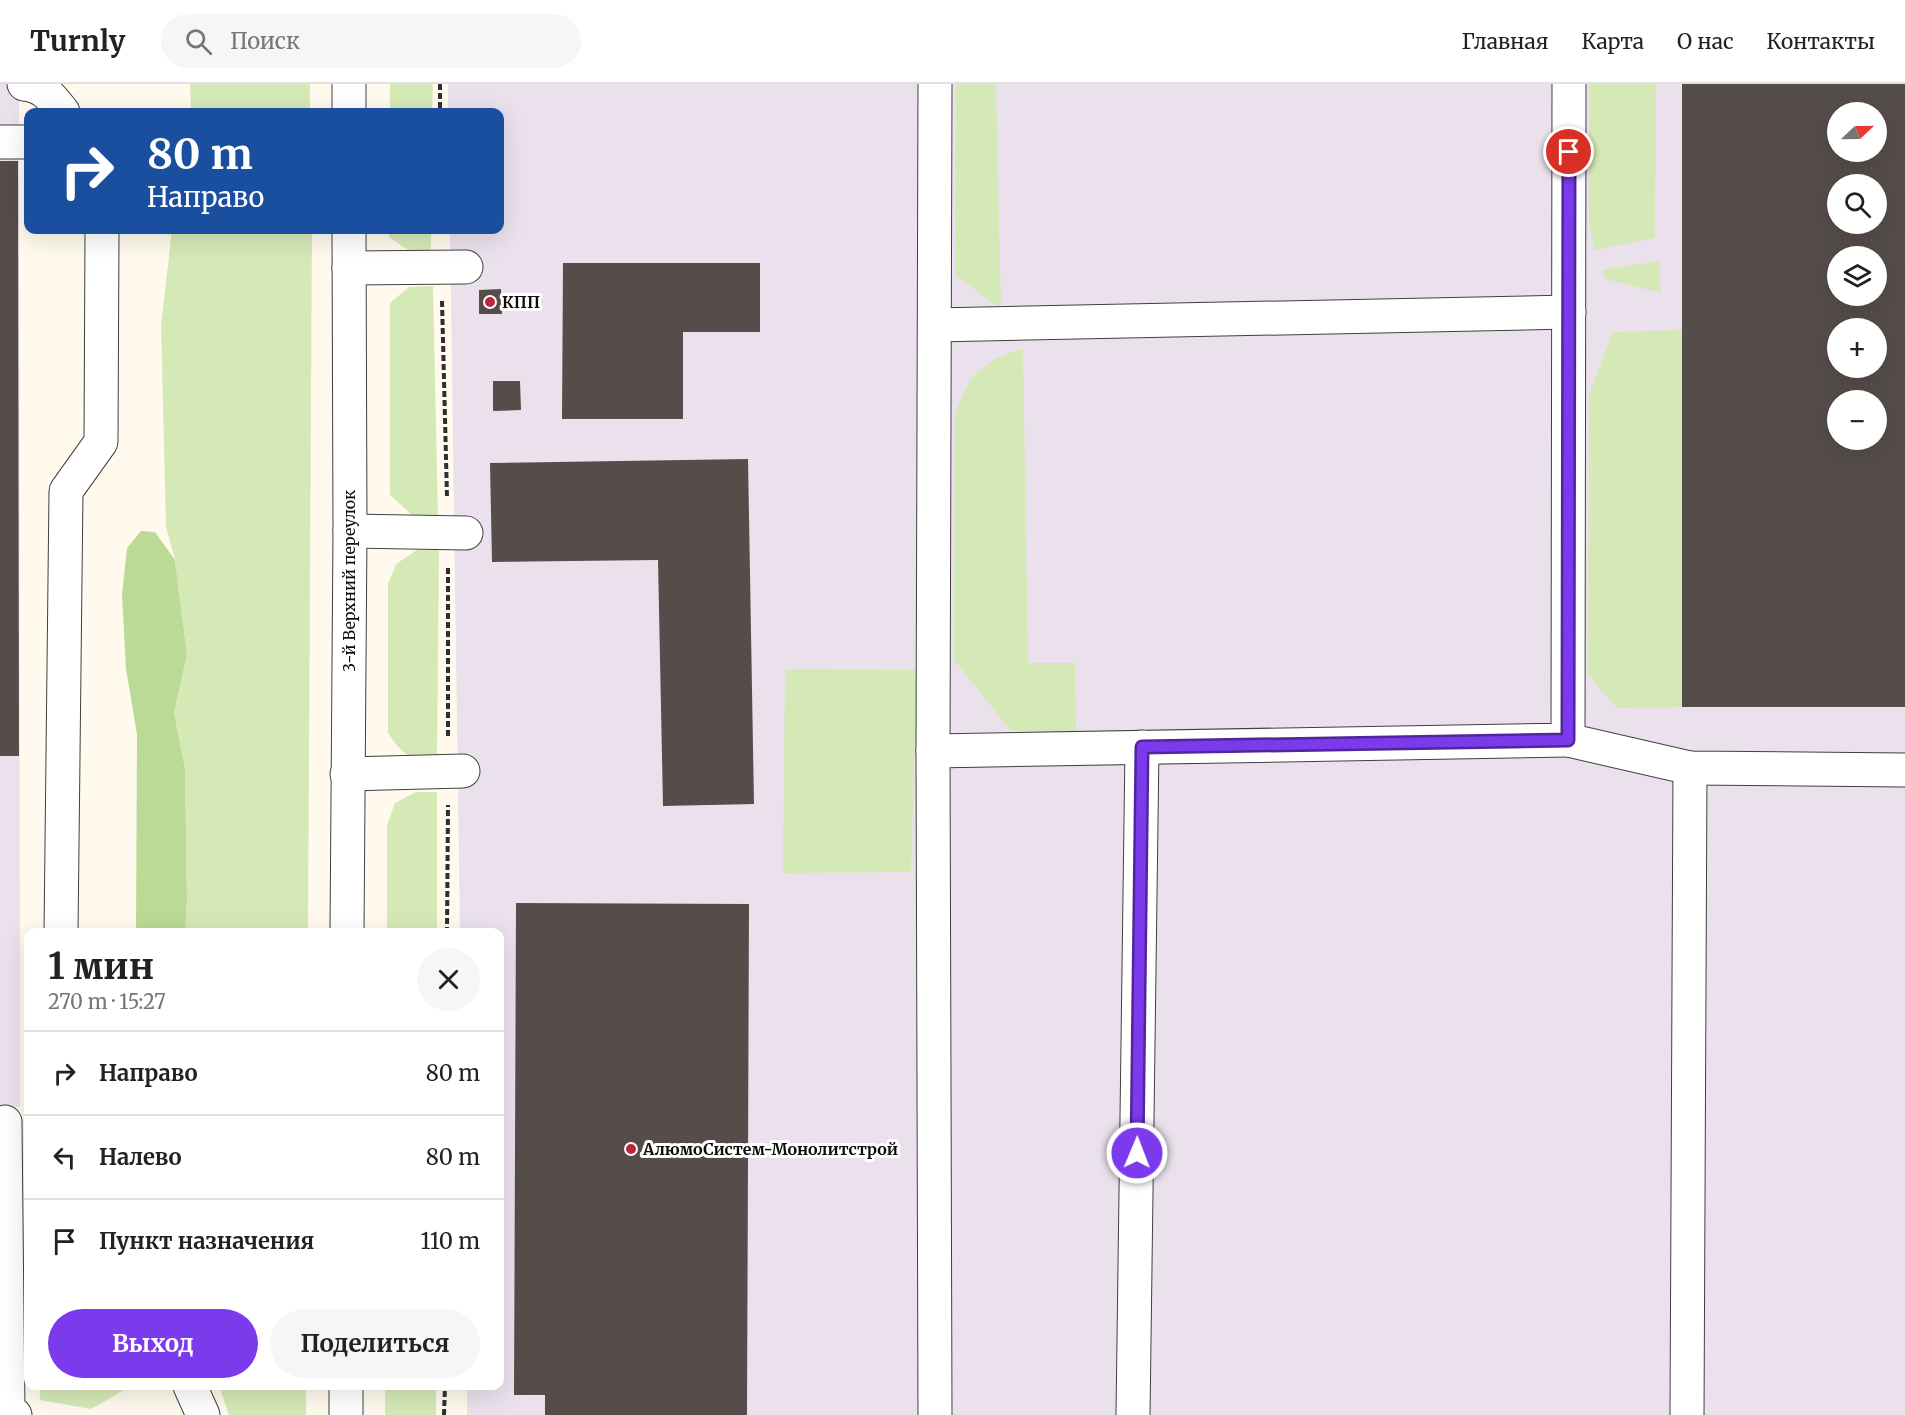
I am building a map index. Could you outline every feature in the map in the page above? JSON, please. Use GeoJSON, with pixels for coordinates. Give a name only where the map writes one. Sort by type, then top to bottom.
{"type":"FeatureCollection","features":[{"type":"Feature","properties":{"kind":"street"},"geometry":{"type":"LineString","coordinates":[[24,84],[36,85],[50,96],[60,108]]}},
{"type":"Feature","properties":{"kind":"street"},"geometry":{"type":"LineString","coordinates":[[349,84],[349,108]]}},
{"type":"Feature","properties":{"kind":"street"},"geometry":{"type":"LineString","coordinates":[[935,84],[933,751],[935,1415]]}},
{"type":"Feature","properties":{"kind":"street"},"geometry":{"type":"LineString","coordinates":[[1568,740],[1569,84]]}},
{"type":"Feature","properties":{"kind":"street"},"geometry":{"type":"LineString","coordinates":[[0,142],[24,142]]}},
{"type":"Feature","properties":{"kind":"street"},"geometry":{"type":"LineString","coordinates":[[61,928],[66,491],[101,442],[102,234]]}},
{"type":"Feature","properties":{"kind":"street","name":"3-й Верхний переулок"},"geometry":{"type":"LineString","coordinates":[[347,928],[349,234]]}},
{"type":"Feature","properties":{"kind":"street"},"geometry":{"type":"LineString","coordinates":[[350,268],[453,267]]}},
{"type":"Feature","properties":{"kind":"street"},"geometry":{"type":"LineString","coordinates":[[935,325],[1569,312]]}},
{"type":"Feature","properties":{"kind":"street"},"geometry":{"type":"LineString","coordinates":[[350,531],[457,533]]}},
{"type":"Feature","properties":{"kind":"street"},"geometry":{"type":"LineString","coordinates":[[933,751],[1568,740],[1690,768],[1905,770]]}},
{"type":"Feature","properties":{"kind":"street"},"geometry":{"type":"LineString","coordinates":[[1133,1415],[1142,747]]}},
{"type":"Feature","properties":{"kind":"street"},"geometry":{"type":"LineString","coordinates":[[1687,1415],[1690,768]]}},
{"type":"Feature","properties":{"kind":"street"},"geometry":{"type":"LineString","coordinates":[[347,774],[456,771]]}},
{"type":"Feature","properties":{"kind":"street"},"geometry":{"type":"LineString","coordinates":[[11,1125],[8,1411],[15,1415]]}},
{"type":"Feature","properties":{"kind":"street"},"geometry":{"type":"LineString","coordinates":[[192,1390],[203,1415]]}},
{"type":"Feature","properties":{"kind":"street"},"geometry":{"type":"LineString","coordinates":[[346,1390],[346,1415]]}},
{"type":"Feature","properties":{"kind":"path"},"geometry":{"type":"LineString","coordinates":[[440,84],[440,108]]}},
{"type":"Feature","properties":{"kind":"path"},"geometry":{"type":"LineString","coordinates":[[447,928],[456,771],[457,533],[453,267]]}},
{"type":"Feature","properties":{"kind":"path"},"geometry":{"type":"LineString","coordinates":[[444,1415],[445,1390]]}},
{"type":"Feature","properties":{"kind":"shaded area"},"geometry":{"type":"Polygon","coordinates":[[[0,84],[19,84],[20,1107],[0,1106],[0,84]]]}},
{"type":"Feature","properties":{"kind":"shaded area"},"geometry":{"type":"Polygon","coordinates":[[[448,84],[1905,84],[1905,1415],[467,1415],[467,1390],[504,1390],[504,928],[460,928],[450,234],[504,234],[504,108],[448,108],[448,84]]]}},
{"type":"Feature","properties":{"kind":"green space"},"geometry":{"type":"Polygon","coordinates":[[[190,84],[310,84],[310,108],[191,108],[190,84]]]}},
{"type":"Feature","properties":{"kind":"green space"},"geometry":{"type":"Polygon","coordinates":[[[390,84],[433,84],[432,108],[390,108],[390,84]]]}},
{"type":"Feature","properties":{"kind":"green space"},"geometry":{"type":"Polygon","coordinates":[[[956,84],[996,84],[1001,309],[955,275],[956,84]]]}},
{"type":"Feature","properties":{"kind":"green space"},"geometry":{"type":"Polygon","coordinates":[[[1589,84],[1656,84],[1655,238],[1595,250],[1589,223],[1589,84]]]}},
{"type":"Feature","properties":{"kind":"green space"},"geometry":{"type":"Polygon","coordinates":[[[172,234],[312,234],[308,928],[185,928],[185,768],[174,713],[187,655],[175,560],[166,527],[161,325],[172,234]]]}},
{"type":"Feature","properties":{"kind":"green space"},"geometry":{"type":"Polygon","coordinates":[[[389,234],[431,234],[431,253],[408,250],[389,237],[389,234]]]}},
{"type":"Feature","properties":{"kind":"green space"},"geometry":{"type":"Polygon","coordinates":[[[1659,261],[1661,293],[1605,279],[1602,270],[1659,261]]]}},
{"type":"Feature","properties":{"kind":"green space"},"geometry":{"type":"Polygon","coordinates":[[[433,286],[438,520],[411,514],[390,495],[390,303],[409,287],[433,286]]]}},
{"type":"Feature","properties":{"kind":"green space"},"geometry":{"type":"Polygon","coordinates":[[[1682,330],[1682,707],[1617,708],[1588,675],[1589,394],[1613,332],[1682,330]]]}},
{"type":"Feature","properties":{"kind":"green space"},"geometry":{"type":"Polygon","coordinates":[[[1023,348],[1028,663],[1075,663],[1076,732],[1011,731],[954,660],[955,413],[970,380],[992,360],[1023,348]]]}},
{"type":"Feature","properties":{"kind":"green space"},"geometry":{"type":"Polygon","coordinates":[[[141,531],[155,532],[175,560],[187,655],[174,713],[185,768],[185,928],[136,928],[137,734],[126,669],[122,595],[127,548],[141,531]]]}},
{"type":"Feature","properties":{"kind":"green space"},"geometry":{"type":"Polygon","coordinates":[[[439,549],[437,758],[419,758],[403,752],[388,733],[388,584],[396,564],[417,550],[439,549]]]}},
{"type":"Feature","properties":{"kind":"green space"},"geometry":{"type":"Polygon","coordinates":[[[785,670],[917,670],[911,872],[783,873],[785,670]]]}},
{"type":"Feature","properties":{"kind":"green space"},"geometry":{"type":"Polygon","coordinates":[[[416,792],[437,792],[437,928],[387,928],[387,825],[395,803],[416,792]]]}},
{"type":"Feature","properties":{"kind":"green space"},"geometry":{"type":"Polygon","coordinates":[[[40,1390],[124,1390],[91,1409],[40,1400],[40,1390]]]}},
{"type":"Feature","properties":{"kind":"green space"},"geometry":{"type":"Polygon","coordinates":[[[220,1390],[306,1390],[306,1415],[229,1415],[220,1390]]]}},
{"type":"Feature","properties":{"kind":"green space"},"geometry":{"type":"Polygon","coordinates":[[[385,1390],[436,1390],[436,1415],[385,1415],[385,1390]]]}},
{"type":"Feature","properties":{"kind":"building"},"geometry":{"type":"Polygon","coordinates":[[[1682,84],[1905,84],[1905,707],[1682,707],[1682,84]]]}},
{"type":"Feature","properties":{"kind":"building"},"geometry":{"type":"Polygon","coordinates":[[[0,161],[18,161],[19,756],[0,756],[0,161]]]}},
{"type":"Feature","properties":{"kind":"building"},"geometry":{"type":"Polygon","coordinates":[[[563,263],[760,263],[760,332],[683,332],[683,419],[562,419],[563,263]]]}},
{"type":"Feature","properties":{"kind":"building","name":"КПП"},"geometry":{"type":"Polygon","coordinates":[[[501,289],[502,314],[479,314],[479,290],[501,289]]]}},
{"type":"Feature","properties":{"kind":"building"},"geometry":{"type":"Polygon","coordinates":[[[493,381],[520,381],[521,410],[493,411],[493,381]]]}},
{"type":"Feature","properties":{"kind":"building"},"geometry":{"type":"Polygon","coordinates":[[[748,459],[754,804],[663,806],[658,560],[492,562],[490,463],[748,459]]]}},
{"type":"Feature","properties":{"kind":"building","name":"АлюмоСистем-Монолитстрой"},"geometry":{"type":"Polygon","coordinates":[[[516,903],[749,904],[747,1415],[545,1415],[545,1395],[514,1395],[516,903]]]}},
{"type":"Feature","properties":{"kind":"place","name":"КПП"},"geometry":{"type":"Point","coordinates":[490,302]}},
{"type":"Feature","properties":{"kind":"place","name":"АлюмоСистем-Монолитстрой"},"geometry":{"type":"Point","coordinates":[631,1149]}},
{"type":"Feature","properties":{"kind":"route"},"geometry":{"type":"LineString","coordinates":[[1137,1153],[1142,747],[1568,740],[1569,152]]}}]}
